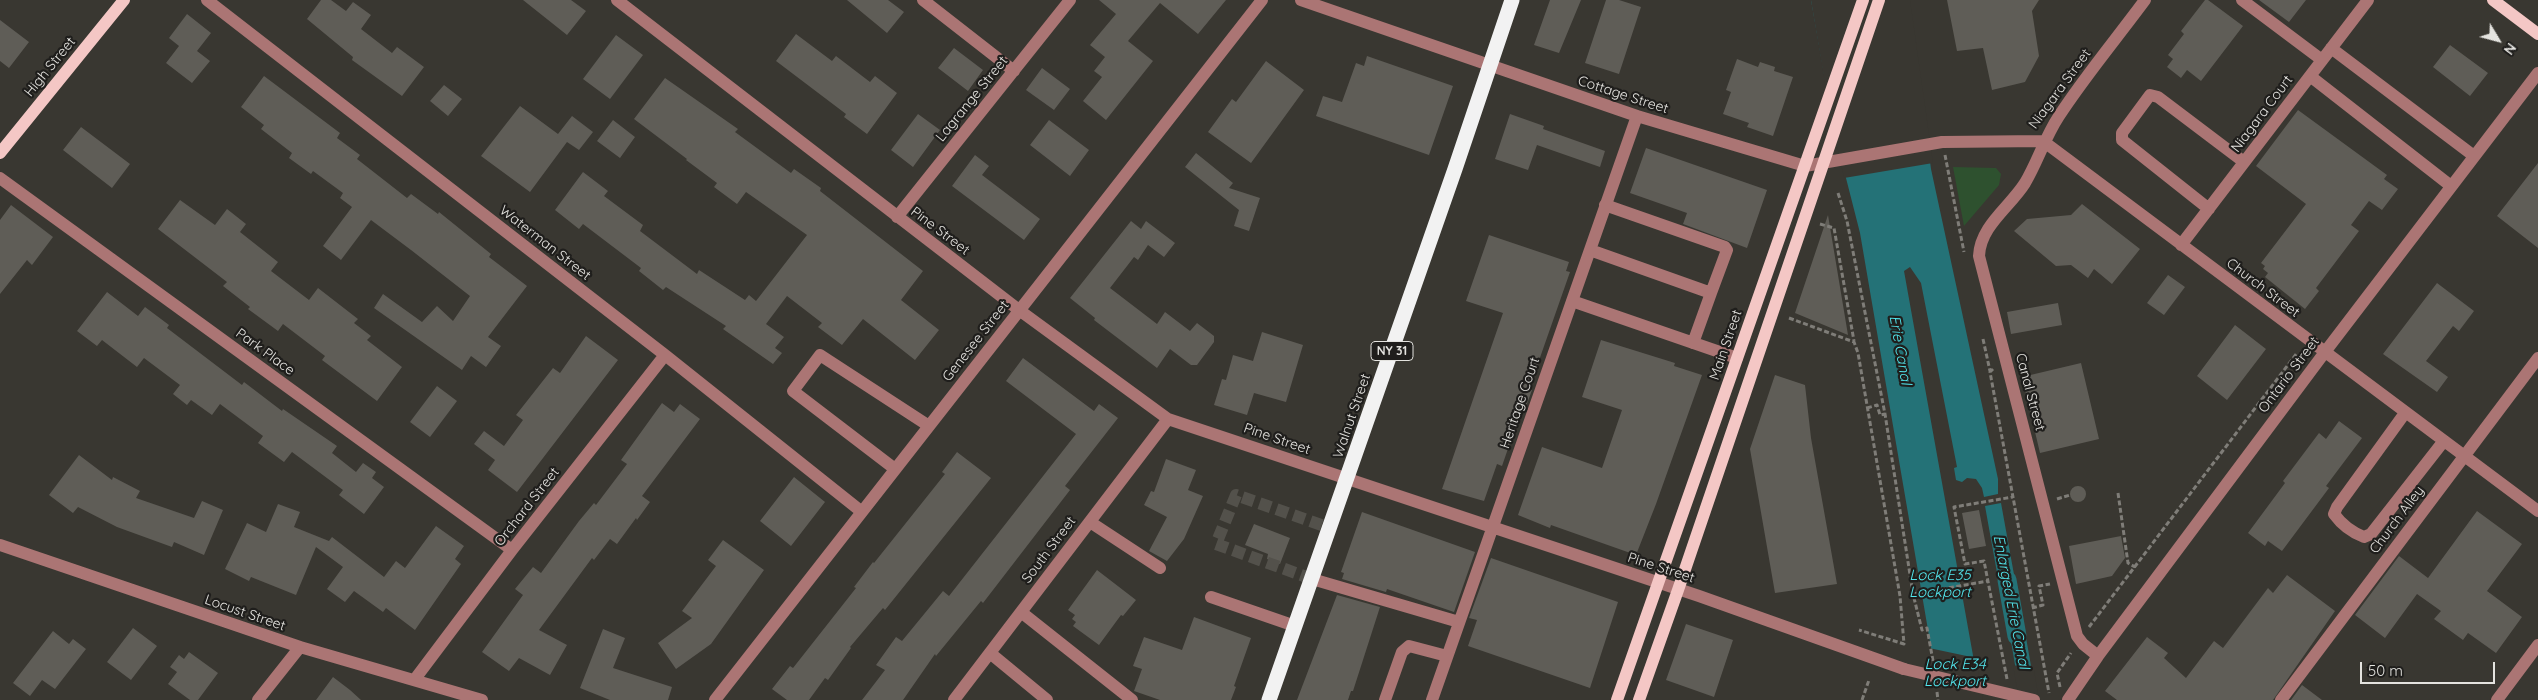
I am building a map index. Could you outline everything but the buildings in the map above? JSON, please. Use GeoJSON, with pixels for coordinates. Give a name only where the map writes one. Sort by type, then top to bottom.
{"type":"FeatureCollection","features":[{"type":"Feature","properties":{"kind":"highway","name":"Walnut Street"},"geometry":{"type":"LineString","coordinates":[[1269,700],[1348,479],[1512,0]]}},
{"type":"Feature","properties":{"kind":"main road","name":"High Street"},"geometry":{"type":"LineString","coordinates":[[0,152],[124,0]]}},
{"type":"Feature","properties":{"kind":"main road","name":"Main Street"},"geometry":{"type":"LineString","coordinates":[[1617,700],[1863,0]]}},
{"type":"Feature","properties":{"kind":"main road"},"geometry":{"type":"LineString","coordinates":[[1639,700],[1879,0]]}},
{"type":"Feature","properties":{"kind":"main road"},"geometry":{"type":"LineString","coordinates":[[2493,0],[2538,34]]}},
{"type":"Feature","properties":{"kind":"street","name":"Waterman Street"},"geometry":{"type":"LineString","coordinates":[[207,0],[665,354],[862,512]]}},
{"type":"Feature","properties":{"kind":"street","name":"Pine Street"},"geometry":{"type":"LineString","coordinates":[[617,0],[1019,310],[1168,419],[1658,583],[1904,668],[2034,700]]}},
{"type":"Feature","properties":{"kind":"street"},"geometry":{"type":"LineString","coordinates":[[923,0],[1014,71]]}},
{"type":"Feature","properties":{"kind":"street","name":"Lagrange Street"},"geometry":{"type":"LineString","coordinates":[[897,217],[1070,0]]}},
{"type":"Feature","properties":{"kind":"street","name":"Genesee Street"},"geometry":{"type":"LineString","coordinates":[[715,700],[1262,0]]}},
{"type":"Feature","properties":{"kind":"street","name":"Cottage Street"},"geometry":{"type":"LineString","coordinates":[[1302,0],[1637,116],[1805,166],[1942,142]]}},
{"type":"Feature","properties":{"kind":"street"},"geometry":{"type":"LineString","coordinates":[[2242,0],[2322,60]]}},
{"type":"Feature","properties":{"kind":"street","name":"Niagara Court"},"geometry":{"type":"LineString","coordinates":[[2181,246],[2368,0]]}},
{"type":"Feature","properties":{"kind":"street","name":"Niagara Street"},"geometry":{"type":"LineString","coordinates":[[1942,142],[2043,141],[2060,114],[2141,2]]}},
{"type":"Feature","properties":{"kind":"street"},"geometry":{"type":"LineString","coordinates":[[2331,48],[2474,156]]}},
{"type":"Feature","properties":{"kind":"street","name":"Ontario Street"},"geometry":{"type":"LineString","coordinates":[[2064,696],[2098,656],[2325,352],[2538,73]]}},
{"type":"Feature","properties":{"kind":"street"},"geometry":{"type":"LineString","coordinates":[[2310,76],[2451,186]]}},
{"type":"Feature","properties":{"kind":"street"},"geometry":{"type":"LineString","coordinates":[[2209,209],[2122,140],[2122,133],[2144,103],[2150,95],[2158,97],[2244,162]]}},
{"type":"Feature","properties":{"kind":"street","name":"Heritage Court"},"geometry":{"type":"LineString","coordinates":[[1432,700],[1637,116]]}},
{"type":"Feature","properties":{"kind":"street","name":"Church Street"},"geometry":{"type":"LineString","coordinates":[[2043,141],[2463,457],[2538,511]]}},
{"type":"Feature","properties":{"kind":"street","name":"Canal Street"},"geometry":{"type":"LineString","coordinates":[[2043,141],[2025,183],[1988,230],[1979,250],[2063,582],[2080,641]]}},
{"type":"Feature","properties":{"kind":"street","name":"Park Place"},"geometry":{"type":"LineString","coordinates":[[0,178],[512,550]]}},
{"type":"Feature","properties":{"kind":"street"},"geometry":{"type":"LineString","coordinates":[[1605,205],[1725,247],[1727,250],[1693,343]]}},
{"type":"Feature","properties":{"kind":"street"},"geometry":{"type":"LineString","coordinates":[[1590,250],[1711,293]]}},
{"type":"Feature","properties":{"kind":"street"},"geometry":{"type":"LineString","coordinates":[[1572,301],[1737,358]]}},
{"type":"Feature","properties":{"kind":"street","name":"Orchard Street"},"geometry":{"type":"LineString","coordinates":[[415,679],[512,550],[665,354]]}},
{"type":"Feature","properties":{"kind":"street"},"geometry":{"type":"LineString","coordinates":[[895,469],[793,391],[820,355],[929,426]]}},
{"type":"Feature","properties":{"kind":"street","name":"Church Alley"},"geometry":{"type":"LineString","coordinates":[[2281,700],[2538,358]]}},
{"type":"Feature","properties":{"kind":"street"},"geometry":{"type":"LineString","coordinates":[[2405,413],[2337,507],[2334,514],[2347,528],[2364,537],[2371,534],[2444,442]]}},
{"type":"Feature","properties":{"kind":"street","name":"South Street"},"geometry":{"type":"LineString","coordinates":[[954,700],[1168,419]]}},
{"type":"Feature","properties":{"kind":"street"},"geometry":{"type":"LineString","coordinates":[[1090,522],[1160,568]]}},
{"type":"Feature","properties":{"kind":"street","name":"Locust Street"},"geometry":{"type":"LineString","coordinates":[[0,545],[300,648],[415,679],[482,700]]}},
{"type":"Feature","properties":{"kind":"street"},"geometry":{"type":"LineString","coordinates":[[1312,579],[1459,622]]}},
{"type":"Feature","properties":{"kind":"street"},"geometry":{"type":"LineString","coordinates":[[1211,597],[1295,626]]}},
{"type":"Feature","properties":{"kind":"street"},"geometry":{"type":"LineString","coordinates":[[1021,612],[1132,700]]}},
{"type":"Feature","properties":{"kind":"street"},"geometry":{"type":"LineString","coordinates":[[2080,641],[2098,656]]}},
{"type":"Feature","properties":{"kind":"street"},"geometry":{"type":"LineString","coordinates":[[2497,700],[2538,645]]}},
{"type":"Feature","properties":{"kind":"street"},"geometry":{"type":"LineString","coordinates":[[1385,700],[1402,652],[1408,646],[1447,656]]}},
{"type":"Feature","properties":{"kind":"street"},"geometry":{"type":"LineString","coordinates":[[258,700],[300,648]]}},
{"type":"Feature","properties":{"kind":"street"},"geometry":{"type":"LineString","coordinates":[[990,653],[1047,700]]}},
{"type":"Feature","properties":{"kind":"path"},"geometry":{"type":"LineString","coordinates":[[1838,193],[1847,221],[1885,414],[1913,594],[1922,630],[1927,628],[1931,652]]}},
{"type":"Feature","properties":{"kind":"path"},"geometry":{"type":"LineString","coordinates":[[1820,224],[1834,228],[1900,596],[1904,644],[1859,630]]}},
{"type":"Feature","properties":{"kind":"path"},"geometry":{"type":"LineString","coordinates":[[1789,318],[1854,342]]}},
{"type":"Feature","properties":{"kind":"path"},"geometry":{"type":"LineString","coordinates":[[2064,696],[2057,673],[2297,353]]}},
{"type":"Feature","properties":{"kind":"path"},"geometry":{"type":"LineString","coordinates":[[2005,355],[1990,372],[2050,700]]}},
{"type":"Feature","properties":{"kind":"path"},"geometry":{"type":"LineString","coordinates":[[1867,408],[1877,405],[1880,415],[1885,414]]}},
{"type":"Feature","properties":{"kind":"path"},"geometry":{"type":"LineString","coordinates":[[2118,493],[2128,563],[2135,567]]}},
{"type":"Feature","properties":{"kind":"path"},"geometry":{"type":"LineString","coordinates":[[2007,681],[1984,561],[1965,564],[1954,507],[2013,497]]}},
{"type":"Feature","properties":{"kind":"path"},"geometry":{"type":"LineString","coordinates":[[1913,594],[1988,581]]}},
{"type":"Feature","properties":{"kind":"path"},"geometry":{"type":"LineString","coordinates":[[2032,608],[2043,605],[2040,586]]}},
{"type":"Feature","properties":{"kind":"path"},"geometry":{"type":"LineString","coordinates":[[1862,700],[1869,680]]}},
{"type":"Feature","properties":{"kind":"green space"},"geometry":{"type":"Polygon","coordinates":[[[1953,167],[1996,168],[2001,174],[1999,185],[1964,226],[1953,167]]]}},
{"type":"Feature","properties":{"kind":"water"},"geometry":{"type":"Polygon","coordinates":[[[1811,0],[1908,0],[1931,169],[1998,479],[1998,494],[1984,497],[1982,488],[1976,479],[1967,478],[1962,482],[1956,480],[1954,468],[1957,467],[1921,283],[1910,267],[1904,271],[1981,700],[1940,700],[1860,233],[1834,131],[1811,0]]]}},
{"type":"Feature","properties":{"kind":"water"},"geometry":{"type":"Polygon","coordinates":[[[2001,503],[2019,602],[2003,606],[1985,506],[2001,503]]]}},
{"type":"Feature","properties":{"kind":"water"},"geometry":{"type":"Polygon","coordinates":[[[2021,609],[2037,700],[2021,700],[2006,612],[2021,609]]]}},
{"type":"Feature","properties":{"kind":"pier"},"geometry":{"type":"Polygon","coordinates":[[[1811,0],[1910,0],[1933,163],[1844,178],[1828,101],[1811,0]]]}},
{"type":"Feature","properties":{"kind":"pier"},"geometry":{"type":"Polygon","coordinates":[[[1929,648],[1976,658],[1983,700],[1937,700],[1929,648]]]}},
{"type":"Feature","properties":{"kind":"pier"},"geometry":{"type":"Polygon","coordinates":[[[2013,665],[2034,670],[2039,700],[2019,700],[2013,665]]]}},
{"type":"Feature","properties":{"kind":"waterway","name":"Enlarged Erie Canal"},"geometry":{"type":"LineString","coordinates":[[2007,580],[2017,636]]}},
{"type":"Feature","properties":{"kind":"tunnel"},"geometry":{"type":"LineString","coordinates":[[1312,579],[1216,544],[1236,495],[1330,528]]}},
{"type":"Feature","properties":{"kind":"water label","name":"Erie Canal"},"geometry":{"type":"Point","coordinates":[1900,350]}},
{"type":"Feature","properties":{"kind":"water label","name":"Lock E35 Lockport"},"geometry":{"type":"Point","coordinates":[1940,584]}},
{"type":"Feature","properties":{"kind":"water label","name":"Lock E34 Lockport"},"geometry":{"type":"Point","coordinates":[1955,672]}}]}
